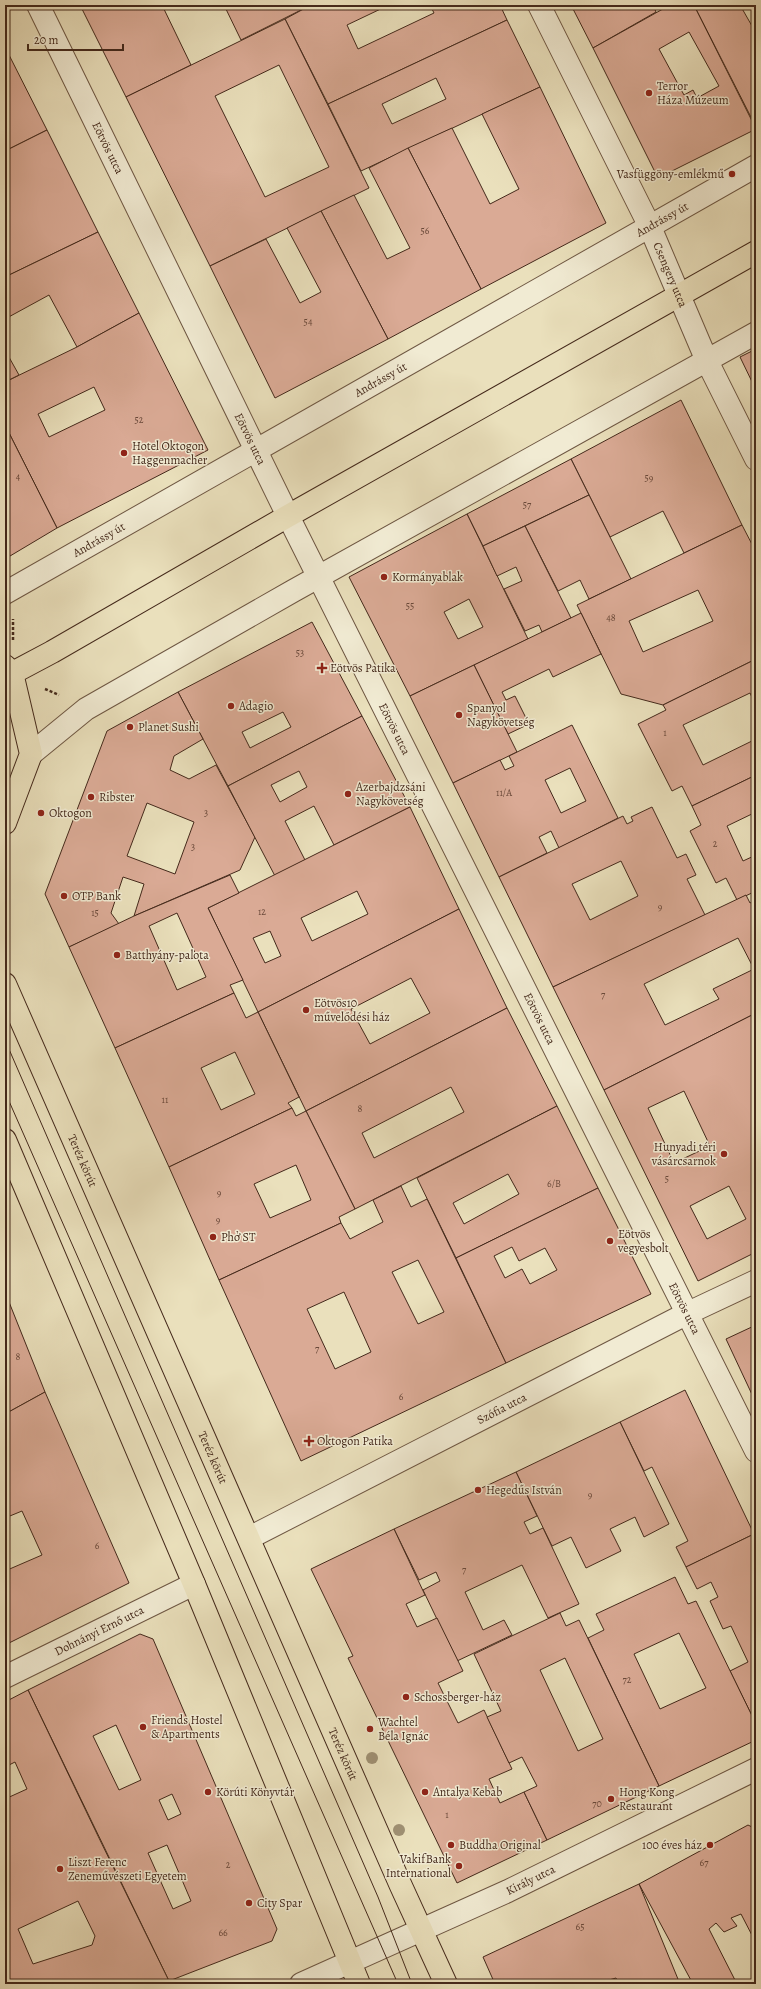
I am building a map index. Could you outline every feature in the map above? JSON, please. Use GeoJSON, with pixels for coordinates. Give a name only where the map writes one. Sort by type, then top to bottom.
{"type":"FeatureCollection","features":[{"type":"Feature","properties":{"kind":"main road"},"geometry":{"type":"LineString","coordinates":[[5,823],[31,754],[7,672],[59,649],[288,516],[756,252]]}},
{"type":"Feature","properties":{"kind":"main road","name":"Teréz körút"},"geometry":{"type":"LineString","coordinates":[[5,984],[446,1984]]}},
{"type":"Feature","properties":{"kind":"main road"},"geometry":{"type":"LineString","coordinates":[[5,1140],[194,1584],[359,1984]]}},
{"type":"Feature","properties":{"kind":"street","name":"Eötvös utca"},"geometry":{"type":"LineString","coordinates":[[38,5],[288,516],[686,1314],[756,1451]]}},
{"type":"Feature","properties":{"kind":"street","name":"Csengery utca"},"geometry":{"type":"LineString","coordinates":[[539,5],[650,227],[707,361],[756,459]]}},
{"type":"Feature","properties":{"kind":"street","name":"Andrássy út"},"geometry":{"type":"LineString","coordinates":[[9,592],[756,166]]}},
{"type":"Feature","properties":{"kind":"street"},"geometry":{"type":"LineString","coordinates":[[31,754],[86,709],[319,576],[756,333]]}},
{"type":"Feature","properties":{"kind":"street","name":"Szófia utca"},"geometry":{"type":"LineString","coordinates":[[249,1538],[686,1314],[756,1281]]}},
{"type":"Feature","properties":{"kind":"street","name":"Dohnányi Ernő utca"},"geometry":{"type":"LineString","coordinates":[[5,1677],[194,1584]]}},
{"type":"Feature","properties":{"kind":"street","name":"Király utca"},"geometry":{"type":"LineString","coordinates":[[301,1984],[508,1890],[756,1769]]}},
{"type":"Feature","properties":{"kind":"path"},"geometry":{"type":"LineString","coordinates":[[9,592],[7,672],[86,709]]}},
{"type":"Feature","properties":{"kind":"building"},"geometry":{"type":"Polygon","coordinates":[[[80,5],[162,5],[191,65],[126,97],[80,5]]]}},
{"type":"Feature","properties":{"kind":"building"},"geometry":{"type":"Polygon","coordinates":[[[224,5],[311,5],[241,40],[224,5]]]}},
{"type":"Feature","properties":{"kind":"building"},"geometry":{"type":"Polygon","coordinates":[[[311,5],[389,5],[347,25],[358,49],[434,13],[430,5],[500,5],[507,20],[328,104],[285,19],[311,5]]]}},
{"type":"Feature","properties":{"kind":"building"},"geometry":{"type":"Polygon","coordinates":[[[571,5],[653,5],[656,12],[593,48],[571,5]]]}},
{"type":"Feature","properties":{"kind":"building","name":"Terror Háza Múzeum"},"geometry":{"type":"Polygon","coordinates":[[[670,5],[694,5],[756,129],[658,178],[593,48],[670,5]],[[689,32],[659,49],[684,95],[693,90],[697,98],[719,86],[689,32]]]}},
{"type":"Feature","properties":{"kind":"building"},"geometry":{"type":"Polygon","coordinates":[[[694,5],[740,5],[756,33],[756,127],[694,5]]]}},
{"type":"Feature","properties":{"kind":"building"},"geometry":{"type":"Polygon","coordinates":[[[285,19],[369,188],[210,266],[126,97],[285,19]],[[279,65],[215,96],[265,197],[329,167],[279,65]]]}},
{"type":"Feature","properties":{"kind":"building"},"geometry":{"type":"Polygon","coordinates":[[[507,20],[540,87],[361,171],[328,104],[507,20]],[[436,78],[382,104],[392,124],[446,99],[436,78]]]}},
{"type":"Feature","properties":{"kind":"building"},"geometry":{"type":"Polygon","coordinates":[[[5,47],[47,130],[5,151],[5,47]]]}},
{"type":"Feature","properties":{"kind":"building"},"geometry":{"type":"Polygon","coordinates":[[[540,87],[606,223],[481,289],[408,148],[452,128],[490,204],[519,189],[482,114],[540,87]]]}},
{"type":"Feature","properties":{"kind":"building"},"geometry":{"type":"Polygon","coordinates":[[[47,130],[98,232],[5,277],[5,226],[7,225],[5,222],[5,151],[47,130]]]}},
{"type":"Feature","properties":{"kind":"building"},"geometry":{"type":"Polygon","coordinates":[[[408,148],[481,289],[388,339],[321,211],[354,195],[387,259],[410,248],[369,168],[408,148]]]}},
{"type":"Feature","properties":{"kind":"building"},"geometry":{"type":"Polygon","coordinates":[[[321,211],[388,339],[275,398],[210,266],[266,239],[300,303],[321,292],[287,228],[321,211]]]}},
{"type":"Feature","properties":{"kind":"building"},"geometry":{"type":"Polygon","coordinates":[[[98,232],[139,313],[77,347],[49,295],[5,319],[5,277],[98,232]]]}},
{"type":"Feature","properties":{"kind":"building"},"geometry":{"type":"Polygon","coordinates":[[[139,313],[208,450],[57,528],[5,425],[5,382],[77,347],[139,313]],[[94,387],[38,414],[49,437],[105,410],[94,387]]]}},
{"type":"Feature","properties":{"kind":"building"},"geometry":{"type":"Polygon","coordinates":[[[756,349],[756,390],[740,357],[756,349]]]}},
{"type":"Feature","properties":{"kind":"building"},"geometry":{"type":"Polygon","coordinates":[[[5,350],[19,375],[5,382],[5,350]]]}},
{"type":"Feature","properties":{"kind":"building"},"geometry":{"type":"Polygon","coordinates":[[[681,400],[742,525],[684,553],[663,511],[610,537],[571,459],[681,400]]]}},
{"type":"Feature","properties":{"kind":"building"},"geometry":{"type":"Polygon","coordinates":[[[5,425],[57,528],[5,559],[5,425]]]}},
{"type":"Feature","properties":{"kind":"building"},"geometry":{"type":"Polygon","coordinates":[[[571,459],[589,495],[483,546],[467,514],[571,459]]]}},
{"type":"Feature","properties":{"kind":"building"},"geometry":{"type":"Polygon","coordinates":[[[589,495],[631,579],[589,599],[580,580],[558,591],[525,526],[589,495]]]}},
{"type":"Feature","properties":{"kind":"building"},"geometry":{"type":"Polygon","coordinates":[[[467,514],[528,639],[410,696],[349,577],[467,514]],[[469,599],[444,612],[458,639],[483,627],[469,599]]]}},
{"type":"Feature","properties":{"kind":"building"},"geometry":{"type":"Polygon","coordinates":[[[742,525],[756,552],[756,659],[663,705],[621,694],[577,605],[742,525]],[[698,590],[629,621],[643,652],[713,621],[698,590]]]}},
{"type":"Feature","properties":{"kind":"building"},"geometry":{"type":"Polygon","coordinates":[[[525,526],[571,618],[542,632],[539,625],[525,631],[504,589],[522,581],[516,567],[497,576],[483,546],[525,526]]]}},
{"type":"Feature","properties":{"kind":"building"},"geometry":{"type":"Polygon","coordinates":[[[581,613],[601,654],[553,677],[549,669],[502,692],[506,700],[515,696],[529,724],[508,734],[474,665],[581,613]]]}},
{"type":"Feature","properties":{"kind":"building"},"geometry":{"type":"Polygon","coordinates":[[[312,622],[362,716],[228,786],[178,692],[312,622]],[[283,712],[242,732],[250,748],[291,727],[283,712]]]}},
{"type":"Feature","properties":{"kind":"building"},"geometry":{"type":"Polygon","coordinates":[[[756,659],[756,706],[750,693],[683,725],[703,765],[756,739],[756,775],[692,806],[682,786],[672,791],[638,724],[666,710],[663,705],[756,659]]]}},
{"type":"Feature","properties":{"kind":"building","name":"Spanyol Nagykövetség"},"geometry":{"type":"Polygon","coordinates":[[[474,665],[517,752],[453,783],[410,696],[474,665]]]}},
{"type":"Feature","properties":{"kind":"building"},"geometry":{"type":"Polygon","coordinates":[[[178,692],[203,739],[174,756],[170,770],[189,779],[216,765],[255,837],[240,870],[134,916],[144,884],[123,877],[111,913],[119,924],[69,947],[45,894],[107,731],[178,692]],[[147,803],[127,856],[175,874],[194,822],[147,803]]]}},
{"type":"Feature","properties":{"kind":"building","name":"Azerbajdzsáni Nagykövetség"},"geometry":{"type":"Polygon","coordinates":[[[362,716],[410,807],[334,845],[314,806],[285,821],[305,860],[275,876],[228,786],[362,716]],[[299,771],[271,785],[280,802],[307,787],[299,771]]]}},
{"type":"Feature","properties":{"kind":"building"},"geometry":{"type":"Polygon","coordinates":[[[572,725],[618,818],[559,848],[551,831],[539,837],[547,853],[499,877],[453,783],[500,760],[505,770],[514,766],[509,756],[572,725]],[[570,768],[545,780],[561,813],[586,801],[570,768]]]}},
{"type":"Feature","properties":{"kind":"building"},"geometry":{"type":"Polygon","coordinates":[[[756,775],[756,812],[727,826],[743,861],[756,855],[756,891],[737,900],[726,878],[716,883],[690,831],[701,825],[692,806],[756,775]]]}},
{"type":"Feature","properties":{"kind":"building"},"geometry":{"type":"Polygon","coordinates":[[[410,807],[459,909],[258,1012],[208,908],[410,807]],[[357,891],[301,918],[312,941],[368,914],[357,891]],[[270,931],[253,938],[265,963],[281,956],[270,931]]]}},
{"type":"Feature","properties":{"kind":"building"},"geometry":{"type":"Polygon","coordinates":[[[652,807],[677,858],[686,854],[696,875],[687,879],[705,915],[553,987],[499,877],[623,816],[627,824],[633,821],[631,817],[652,807]],[[621,861],[572,884],[590,920],[638,896],[621,861]]]}},
{"type":"Feature","properties":{"kind":"building","name":"Batthyány-palota"},"geometry":{"type":"Polygon","coordinates":[[[230,875],[239,893],[208,908],[243,980],[230,985],[234,993],[115,1048],[69,947],[134,916],[230,875]],[[177,913],[149,926],[177,990],[206,977],[177,913]]]}},
{"type":"Feature","properties":{"kind":"building"},"geometry":{"type":"Polygon","coordinates":[[[746,895],[750,903],[756,900],[756,1013],[604,1090],[553,987],[746,895]],[[738,938],[644,984],[665,1025],[719,999],[713,989],[754,969],[738,938]]]}},
{"type":"Feature","properties":{"kind":"building","name":"Eötvös10 művelődési ház"},"geometry":{"type":"Polygon","coordinates":[[[459,909],[507,1008],[306,1111],[258,1012],[459,909]],[[411,978],[351,1009],[370,1044],[430,1013],[411,978]]]}},
{"type":"Feature","properties":{"kind":"building"},"geometry":{"type":"Polygon","coordinates":[[[234,993],[246,1018],[258,1012],[299,1097],[288,1103],[292,1108],[169,1167],[115,1048],[234,993]],[[235,1052],[201,1068],[221,1110],[255,1094],[235,1052]]]}},
{"type":"Feature","properties":{"kind":"building"},"geometry":{"type":"Polygon","coordinates":[[[507,1008],[557,1106],[355,1209],[306,1111],[507,1008]],[[451,1087],[362,1133],[374,1158],[464,1112],[451,1087]]]}},
{"type":"Feature","properties":{"kind":"building","name":"Hunyadi téri vásárcsarnok"},"geometry":{"type":"Polygon","coordinates":[[[756,1013],[756,1252],[698,1281],[604,1090],[756,1013]],[[684,1091],[648,1108],[674,1163],[710,1146],[684,1091]],[[729,1186],[690,1206],[707,1239],[746,1219],[729,1186]]]}},
{"type":"Feature","properties":{"kind":"building"},"geometry":{"type":"Polygon","coordinates":[[[557,1106],[598,1188],[456,1258],[417,1178],[557,1106]],[[508,1174],[453,1203],[464,1224],[519,1194],[508,1174]]]}},
{"type":"Feature","properties":{"kind":"building"},"geometry":{"type":"Polygon","coordinates":[[[292,1108],[296,1116],[306,1111],[355,1209],[339,1217],[341,1223],[219,1280],[169,1167],[292,1108]],[[296,1165],[254,1184],[270,1218],[311,1200],[296,1165]]]}},
{"type":"Feature","properties":{"kind":"building"},"geometry":{"type":"Polygon","coordinates":[[[401,1186],[411,1207],[427,1199],[506,1363],[301,1461],[219,1280],[341,1223],[350,1239],[383,1222],[373,1200],[401,1186]],[[418,1260],[392,1272],[418,1324],[444,1312],[418,1260]],[[344,1292],[307,1309],[335,1369],[371,1352],[344,1292]]]}},
{"type":"Feature","properties":{"kind":"building"},"geometry":{"type":"Polygon","coordinates":[[[598,1188],[651,1294],[506,1363],[456,1258],[598,1188]],[[512,1247],[494,1256],[505,1278],[522,1269],[530,1284],[557,1270],[545,1248],[519,1261],[512,1247]]]}},
{"type":"Feature","properties":{"kind":"building"},"geometry":{"type":"Polygon","coordinates":[[[5,1292],[45,1392],[5,1414],[5,1292]]]}},
{"type":"Feature","properties":{"kind":"building"},"geometry":{"type":"Polygon","coordinates":[[[756,1325],[756,1403],[726,1339],[756,1325]]]}},
{"type":"Feature","properties":{"kind":"building"},"geometry":{"type":"Polygon","coordinates":[[[685,1390],[754,1534],[686,1567],[676,1547],[688,1541],[652,1467],[644,1471],[620,1422],[685,1390]]]}},
{"type":"Feature","properties":{"kind":"building"},"geometry":{"type":"Polygon","coordinates":[[[45,1392],[129,1583],[5,1645],[5,1571],[42,1555],[22,1511],[5,1518],[5,1483],[8,1481],[5,1474],[5,1414],[45,1392]]]}},
{"type":"Feature","properties":{"kind":"building"},"geometry":{"type":"Polygon","coordinates":[[[620,1422],[669,1524],[644,1537],[635,1517],[610,1529],[621,1551],[586,1568],[571,1537],[552,1546],[516,1472],[620,1422]]]}},
{"type":"Feature","properties":{"kind":"building"},"geometry":{"type":"Polygon","coordinates":[[[516,1472],[537,1516],[524,1522],[530,1534],[543,1528],[579,1604],[548,1618],[522,1565],[465,1592],[483,1630],[504,1620],[512,1635],[457,1661],[423,1590],[440,1581],[436,1572],[419,1580],[394,1529],[516,1472]]]}},
{"type":"Feature","properties":{"kind":"building","name":"Schossberger-ház"},"geometry":{"type":"Polygon","coordinates":[[[394,1529],[425,1595],[406,1604],[417,1627],[437,1618],[463,1671],[438,1683],[458,1723],[484,1710],[512,1769],[489,1779],[500,1803],[524,1792],[547,1840],[457,1883],[348,1658],[353,1656],[311,1569],[394,1529]]]}},
{"type":"Feature","properties":{"kind":"building"},"geometry":{"type":"Polygon","coordinates":[[[754,1534],[756,1537],[756,1724],[730,1671],[748,1662],[731,1626],[723,1629],[710,1601],[718,1597],[711,1582],[697,1589],[686,1567],[754,1534]]]}},
{"type":"Feature","properties":{"kind":"building"},"geometry":{"type":"Polygon","coordinates":[[[675,1577],[688,1604],[696,1601],[756,1724],[756,1740],[659,1786],[588,1638],[604,1630],[596,1614],[675,1577]],[[679,1633],[634,1654],[660,1709],[706,1688],[679,1633]]]}},
{"type":"Feature","properties":{"kind":"building"},"geometry":{"type":"Polygon","coordinates":[[[560,1613],[566,1626],[579,1620],[659,1786],[547,1840],[524,1792],[537,1786],[522,1757],[509,1763],[487,1717],[501,1711],[474,1654],[560,1613]],[[565,1658],[540,1670],[578,1751],[603,1739],[565,1658]]]}},
{"type":"Feature","properties":{"kind":"building"},"geometry":{"type":"Polygon","coordinates":[[[140,1634],[153,1639],[277,1929],[272,1941],[169,1981],[28,1690],[140,1634]],[[116,1725],[93,1736],[119,1790],[141,1780],[116,1725]],[[172,1794],[159,1800],[168,1820],[181,1814],[172,1794]],[[167,1845],[148,1853],[173,1909],[191,1901],[167,1845]]]}},
{"type":"Feature","properties":{"kind":"building","name":"Liszt Ferenc Zeneművészeti Egyetem"},"geometry":{"type":"Polygon","coordinates":[[[28,1690],[169,1981],[157,1984],[5,1984],[5,1799],[27,1789],[15,1762],[5,1767],[5,1702],[28,1690]],[[78,1901],[18,1929],[33,1964],[92,1945],[95,1936],[78,1901]]]}},
{"type":"Feature","properties":{"kind":"building"},"geometry":{"type":"Polygon","coordinates":[[[748,1825],[756,1829],[756,1943],[741,1914],[731,1918],[737,1926],[724,1932],[716,1923],[709,1929],[737,1984],[693,1984],[639,1884],[748,1825]]]}},
{"type":"Feature","properties":{"kind":"building"},"geometry":{"type":"Polygon","coordinates":[[[639,1884],[680,1984],[619,1984],[616,1978],[595,1984],[495,1984],[483,1957],[639,1884]]]}},
{"type":"Feature","properties":{"kind":"tram line"},"geometry":{"type":"LineString","coordinates":[[5,1040],[378,1897],[412,1984]]}},
{"type":"Feature","properties":{"kind":"tram line"},"geometry":{"type":"LineString","coordinates":[[5,1092],[398,1984]]}},
{"type":"Feature","properties":{"kind":"place","name":"Terror Háza Múzeum"},"geometry":{"type":"Point","coordinates":[649,93]}},
{"type":"Feature","properties":{"kind":"place","name":"Vasfüggöny-emlékmű"},"geometry":{"type":"Point","coordinates":[732,174]}},
{"type":"Feature","properties":{"kind":"place","name":"Hotel Oktogon Haggenmacher"},"geometry":{"type":"Point","coordinates":[124,453]}},
{"type":"Feature","properties":{"kind":"place","name":"Kormányablak"},"geometry":{"type":"Point","coordinates":[384,577]}},
{"type":"Feature","properties":{"kind":"place","name":"Eötvös Patika"},"geometry":{"type":"Point","coordinates":[322,668]}},
{"type":"Feature","properties":{"kind":"place","name":"Adagio"},"geometry":{"type":"Point","coordinates":[231,706]}},
{"type":"Feature","properties":{"kind":"place","name":"Spanyol Nagykövetség"},"geometry":{"type":"Point","coordinates":[459,715]}},
{"type":"Feature","properties":{"kind":"place","name":"Planet Sushi"},"geometry":{"type":"Point","coordinates":[130,727]}},
{"type":"Feature","properties":{"kind":"place","name":"Azerbajdzsáni Nagykövetség"},"geometry":{"type":"Point","coordinates":[348,794]}},
{"type":"Feature","properties":{"kind":"place","name":"Ribster"},"geometry":{"type":"Point","coordinates":[91,797]}},
{"type":"Feature","properties":{"kind":"place","name":"Oktogon"},"geometry":{"type":"Point","coordinates":[41,813]}},
{"type":"Feature","properties":{"kind":"place","name":"OTP Bank"},"geometry":{"type":"Point","coordinates":[64,896]}},
{"type":"Feature","properties":{"kind":"place","name":"Batthyány-palota"},"geometry":{"type":"Point","coordinates":[117,955]}},
{"type":"Feature","properties":{"kind":"place","name":"Eötvös10 művelődési ház"},"geometry":{"type":"Point","coordinates":[306,1010]}},
{"type":"Feature","properties":{"kind":"place","name":"Hunyadi téri vásárcsarnok"},"geometry":{"type":"Point","coordinates":[724,1154]}},
{"type":"Feature","properties":{"kind":"place","name":"Phở ST"},"geometry":{"type":"Point","coordinates":[213,1237]}},
{"type":"Feature","properties":{"kind":"place","name":"Eötvös vegyesbolt"},"geometry":{"type":"Point","coordinates":[610,1241]}},
{"type":"Feature","properties":{"kind":"place","name":"Oktogon Patika"},"geometry":{"type":"Point","coordinates":[309,1441]}},
{"type":"Feature","properties":{"kind":"place","name":"Hegedűs István"},"geometry":{"type":"Point","coordinates":[478,1490]}},
{"type":"Feature","properties":{"kind":"place","name":"Schossberger-ház"},"geometry":{"type":"Point","coordinates":[406,1697]}},
{"type":"Feature","properties":{"kind":"place","name":"Friends Hostel & Apartments"},"geometry":{"type":"Point","coordinates":[143,1727]}},
{"type":"Feature","properties":{"kind":"place","name":"Wachtel Béla Ignác"},"geometry":{"type":"Point","coordinates":[370,1729]}},
{"type":"Feature","properties":{"kind":"place","name":"Körúti Könyvtár"},"geometry":{"type":"Point","coordinates":[208,1792]}},
{"type":"Feature","properties":{"kind":"place","name":"Antalya Kebab"},"geometry":{"type":"Point","coordinates":[425,1792]}},
{"type":"Feature","properties":{"kind":"place","name":"Hong Kong Restaurant"},"geometry":{"type":"Point","coordinates":[611,1799]}},
{"type":"Feature","properties":{"kind":"place","name":"Buddha Original"},"geometry":{"type":"Point","coordinates":[451,1845]}},
{"type":"Feature","properties":{"kind":"place","name":"100 éves ház"},"geometry":{"type":"Point","coordinates":[710,1845]}},
{"type":"Feature","properties":{"kind":"place","name":"VakifBank International"},"geometry":{"type":"Point","coordinates":[459,1866]}},
{"type":"Feature","properties":{"kind":"place","name":"Liszt Ferenc Zeneművészeti Egyetem"},"geometry":{"type":"Point","coordinates":[60,1869]}},
{"type":"Feature","properties":{"kind":"place","name":"City Spar"},"geometry":{"type":"Point","coordinates":[249,1903]}}]}
